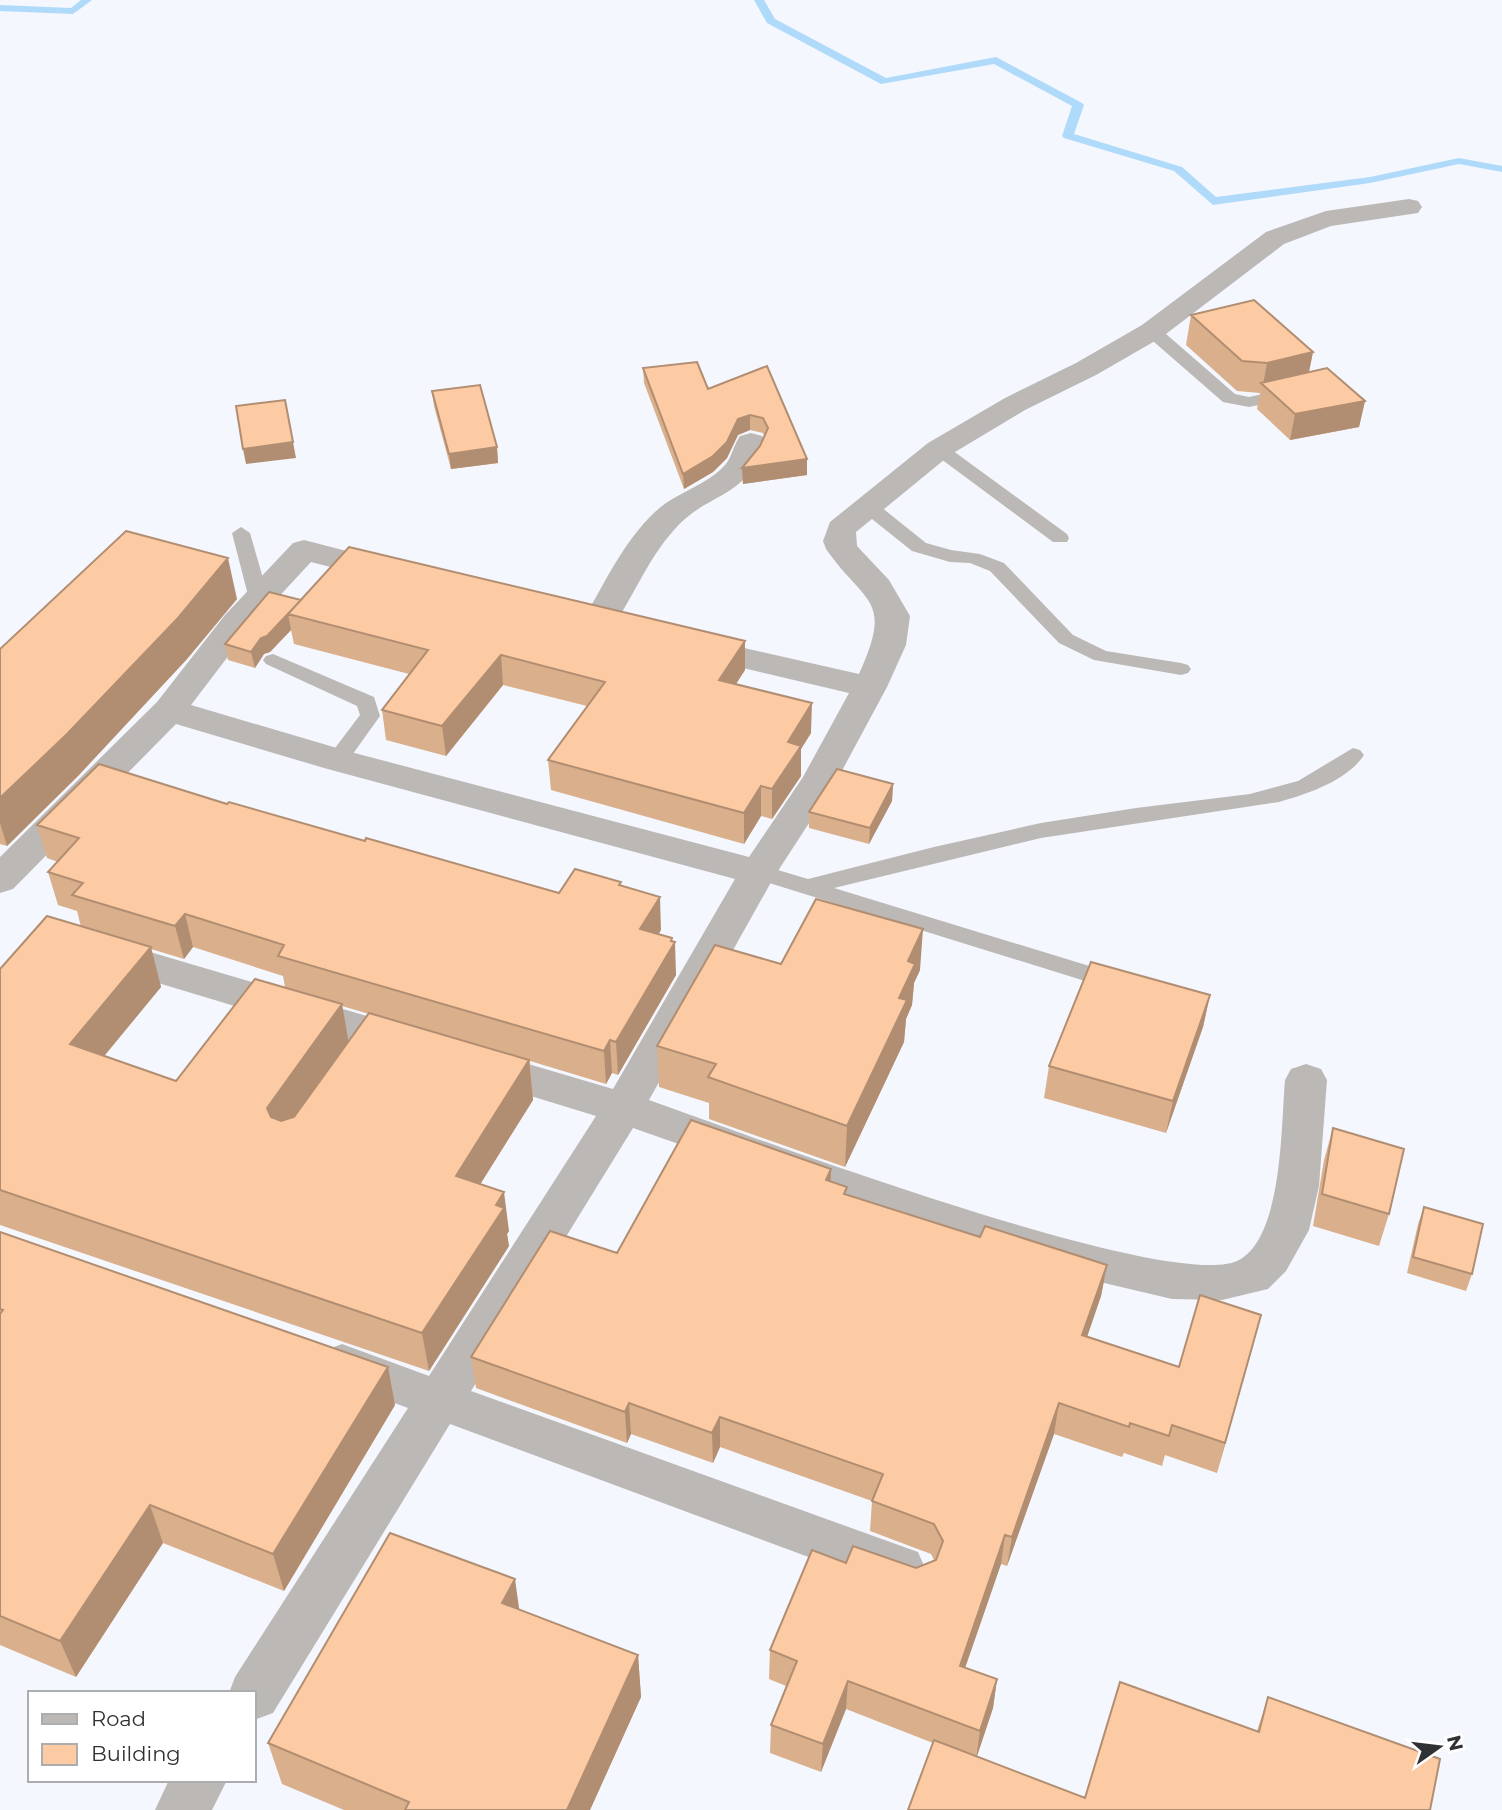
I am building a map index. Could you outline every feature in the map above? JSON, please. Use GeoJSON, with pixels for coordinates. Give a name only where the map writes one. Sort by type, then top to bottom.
{"type":"FeatureCollection","features":[{"type":"Feature","properties":{"kind":"street"},"geometry":{"type":"LineString","coordinates":[[256,1692],[623,1108],[758,872],[819,780],[870,687],[889,645],[893,616],[877,587],[856,567],[839,541],[841,529],[939,449],[1014,404],[1086,369],[1152,331],[1275,238],[1326,219],[1409,207]]}},
{"type":"Feature","properties":{"kind":"street"},"geometry":{"type":"LineString","coordinates":[[598,624],[641,550],[665,520],[679,508],[726,482],[746,461],[751,442]]}},
{"type":"Feature","properties":{"kind":"street"},"geometry":{"type":"LineString","coordinates":[[0,880],[169,710],[203,663],[304,550],[424,580]]}},
{"type":"Feature","properties":{"kind":"street"},"geometry":{"type":"LineString","coordinates":[[666,640],[870,687]]}},
{"type":"Feature","properties":{"kind":"street"},"geometry":{"type":"LineString","coordinates":[[169,710],[337,760],[758,872]]}},
{"type":"Feature","properties":{"kind":"street"},"geometry":{"type":"LineString","coordinates":[[76,943],[366,1043],[623,1108],[1015,1244],[1172,1281],[1222,1282],[1252,1276],[1270,1258],[1287,1230],[1297,1186],[1306,1080]]}},
{"type":"Feature","properties":{"kind":"street"},"geometry":{"type":"LineString","coordinates":[[298,1348],[912,1572]]}},
{"type":"Feature","properties":{"kind":"street"},"geometry":{"type":"LineString","coordinates":[[182,1810],[199,1782]]}},
{"type":"Feature","properties":{"kind":"lane"},"geometry":{"type":"LineString","coordinates":[[1152,331],[1229,398],[1250,402],[1302,390]]}},
{"type":"Feature","properties":{"kind":"lane"},"geometry":{"type":"LineString","coordinates":[[939,449],[1060,538]]}},
{"type":"Feature","properties":{"kind":"lane"},"geometry":{"type":"LineString","coordinates":[[869,507],[919,547],[950,556],[973,558],[997,567],[1066,639],[1101,656],[1181,669]]}},
{"type":"Feature","properties":{"kind":"lane"},"geometry":{"type":"LineString","coordinates":[[241,533],[258,599]]}},
{"type":"Feature","properties":{"kind":"lane"},"geometry":{"type":"LineString","coordinates":[[273,660],[367,702],[370,716],[337,760]]}},
{"type":"Feature","properties":{"kind":"lane"},"geometry":{"type":"LineString","coordinates":[[808,887],[1010,837],[1135,815],[1256,800],[1298,789],[1323,778],[1353,755]]}},
{"type":"Feature","properties":{"kind":"lane"},"geometry":{"type":"LineString","coordinates":[[758,872],[1132,987]]}},
{"type":"Feature","properties":{"kind":"building"},"geometry":{"type":"Polygon","coordinates":[[[1254,300],[1313,352],[1267,363],[1242,361],[1191,315],[1254,300]]]}},
{"type":"Feature","properties":{"kind":"building"},"geometry":{"type":"Polygon","coordinates":[[[697,362],[708,389],[767,366],[807,459],[742,468],[760,446],[768,428],[763,418],[750,415],[738,419],[727,442],[713,456],[683,474],[643,368],[697,362]]]}},
{"type":"Feature","properties":{"kind":"building"},"geometry":{"type":"Polygon","coordinates":[[[1327,368],[1365,401],[1295,414],[1261,383],[1327,368]]]}},
{"type":"Feature","properties":{"kind":"building"},"geometry":{"type":"Polygon","coordinates":[[[480,385],[497,447],[449,454],[432,391],[480,385]]]}},
{"type":"Feature","properties":{"kind":"building"},"geometry":{"type":"Polygon","coordinates":[[[285,400],[293,442],[243,449],[236,406],[285,400]]]}},
{"type":"Feature","properties":{"kind":"building"},"geometry":{"type":"Polygon","coordinates":[[[126,531],[228,558],[178,618],[67,734],[0,798],[0,649],[126,531]]]}},
{"type":"Feature","properties":{"kind":"building"},"geometry":{"type":"Polygon","coordinates":[[[349,547],[745,641],[719,680],[812,703],[788,742],[801,746],[772,789],[761,786],[744,813],[548,760],[605,682],[501,655],[442,726],[382,710],[428,650],[288,614],[349,547]]]}},
{"type":"Feature","properties":{"kind":"building"},"geometry":{"type":"Polygon","coordinates":[[[269,592],[301,600],[267,636],[261,638],[251,652],[225,644],[269,592]]]}},
{"type":"Feature","properties":{"kind":"building"},"geometry":{"type":"Polygon","coordinates":[[[99,764],[227,804],[229,802],[365,841],[366,838],[559,893],[575,869],[621,882],[619,885],[660,897],[640,929],[672,938],[671,941],[675,942],[616,1042],[610,1040],[604,1051],[278,956],[284,945],[185,914],[175,926],[72,895],[83,883],[48,872],[79,838],[37,825],[99,764]]]}},
{"type":"Feature","properties":{"kind":"building"},"geometry":{"type":"Polygon","coordinates":[[[837,769],[893,784],[870,828],[809,812],[837,769]]]}},
{"type":"Feature","properties":{"kind":"building"},"geometry":{"type":"Polygon","coordinates":[[[816,899],[923,929],[908,961],[915,964],[899,998],[907,1000],[847,1126],[708,1077],[716,1064],[657,1046],[715,945],[781,964],[816,899]]]}},
{"type":"Feature","properties":{"kind":"building"},"geometry":{"type":"Polygon","coordinates":[[[47,916],[151,947],[70,1044],[176,1081],[255,979],[342,1004],[267,1108],[271,1117],[281,1121],[294,1117],[369,1013],[529,1060],[456,1176],[504,1192],[496,1205],[504,1208],[422,1333],[0,1190],[0,969],[47,916]]]}},
{"type":"Feature","properties":{"kind":"building"},"geometry":{"type":"Polygon","coordinates":[[[1091,962],[1210,995],[1173,1101],[1049,1066],[1091,962]]]}},
{"type":"Feature","properties":{"kind":"building"},"geometry":{"type":"Polygon","coordinates":[[[691,1120],[831,1169],[826,1180],[847,1187],[844,1194],[980,1237],[985,1226],[1107,1265],[1082,1335],[1179,1367],[1200,1295],[1261,1315],[1225,1443],[1172,1425],[1169,1436],[1130,1423],[1129,1427],[1059,1403],[1012,1537],[1005,1535],[960,1666],[997,1679],[980,1731],[848,1681],[823,1744],[771,1725],[797,1661],[770,1650],[812,1550],[846,1563],[853,1546],[916,1568],[936,1560],[943,1541],[934,1524],[872,1501],[883,1474],[720,1417],[712,1433],[629,1403],[625,1412],[471,1357],[550,1231],[617,1253],[691,1120]]]}},
{"type":"Feature","properties":{"kind":"building"},"geometry":{"type":"Polygon","coordinates":[[[1333,1128],[1404,1149],[1389,1214],[1322,1194],[1333,1128]]]}},
{"type":"Feature","properties":{"kind":"building"},"geometry":{"type":"Polygon","coordinates":[[[1424,1207],[1483,1224],[1472,1274],[1413,1257],[1424,1207]]]}},
{"type":"Feature","properties":{"kind":"building"},"geometry":{"type":"Polygon","coordinates":[[[0,1232],[388,1367],[273,1554],[150,1505],[60,1641],[0,1616],[0,1314],[3,1310],[0,1309],[0,1232]]]}},
{"type":"Feature","properties":{"kind":"building"},"geometry":{"type":"Polygon","coordinates":[[[390,1533],[515,1579],[502,1603],[638,1655],[567,1810],[405,1810],[409,1802],[268,1743],[390,1533]]]}},
{"type":"Feature","properties":{"kind":"building"},"geometry":{"type":"Polygon","coordinates":[[[1120,1682],[1259,1732],[1268,1697],[1440,1759],[1430,1810],[908,1810],[934,1740],[1085,1798],[1120,1682]]]}},
{"type":"Feature","properties":{"kind":"waterway"},"geometry":{"type":"LineString","coordinates":[[0,8],[73,11],[87,0]]}},
{"type":"Feature","properties":{"kind":"waterway"},"geometry":{"type":"LineString","coordinates":[[759,0],[771,21],[885,82],[996,60],[1078,105],[1068,136],[1178,169],[1213,201],[1370,180],[1459,161],[1502,169]]}}]}
